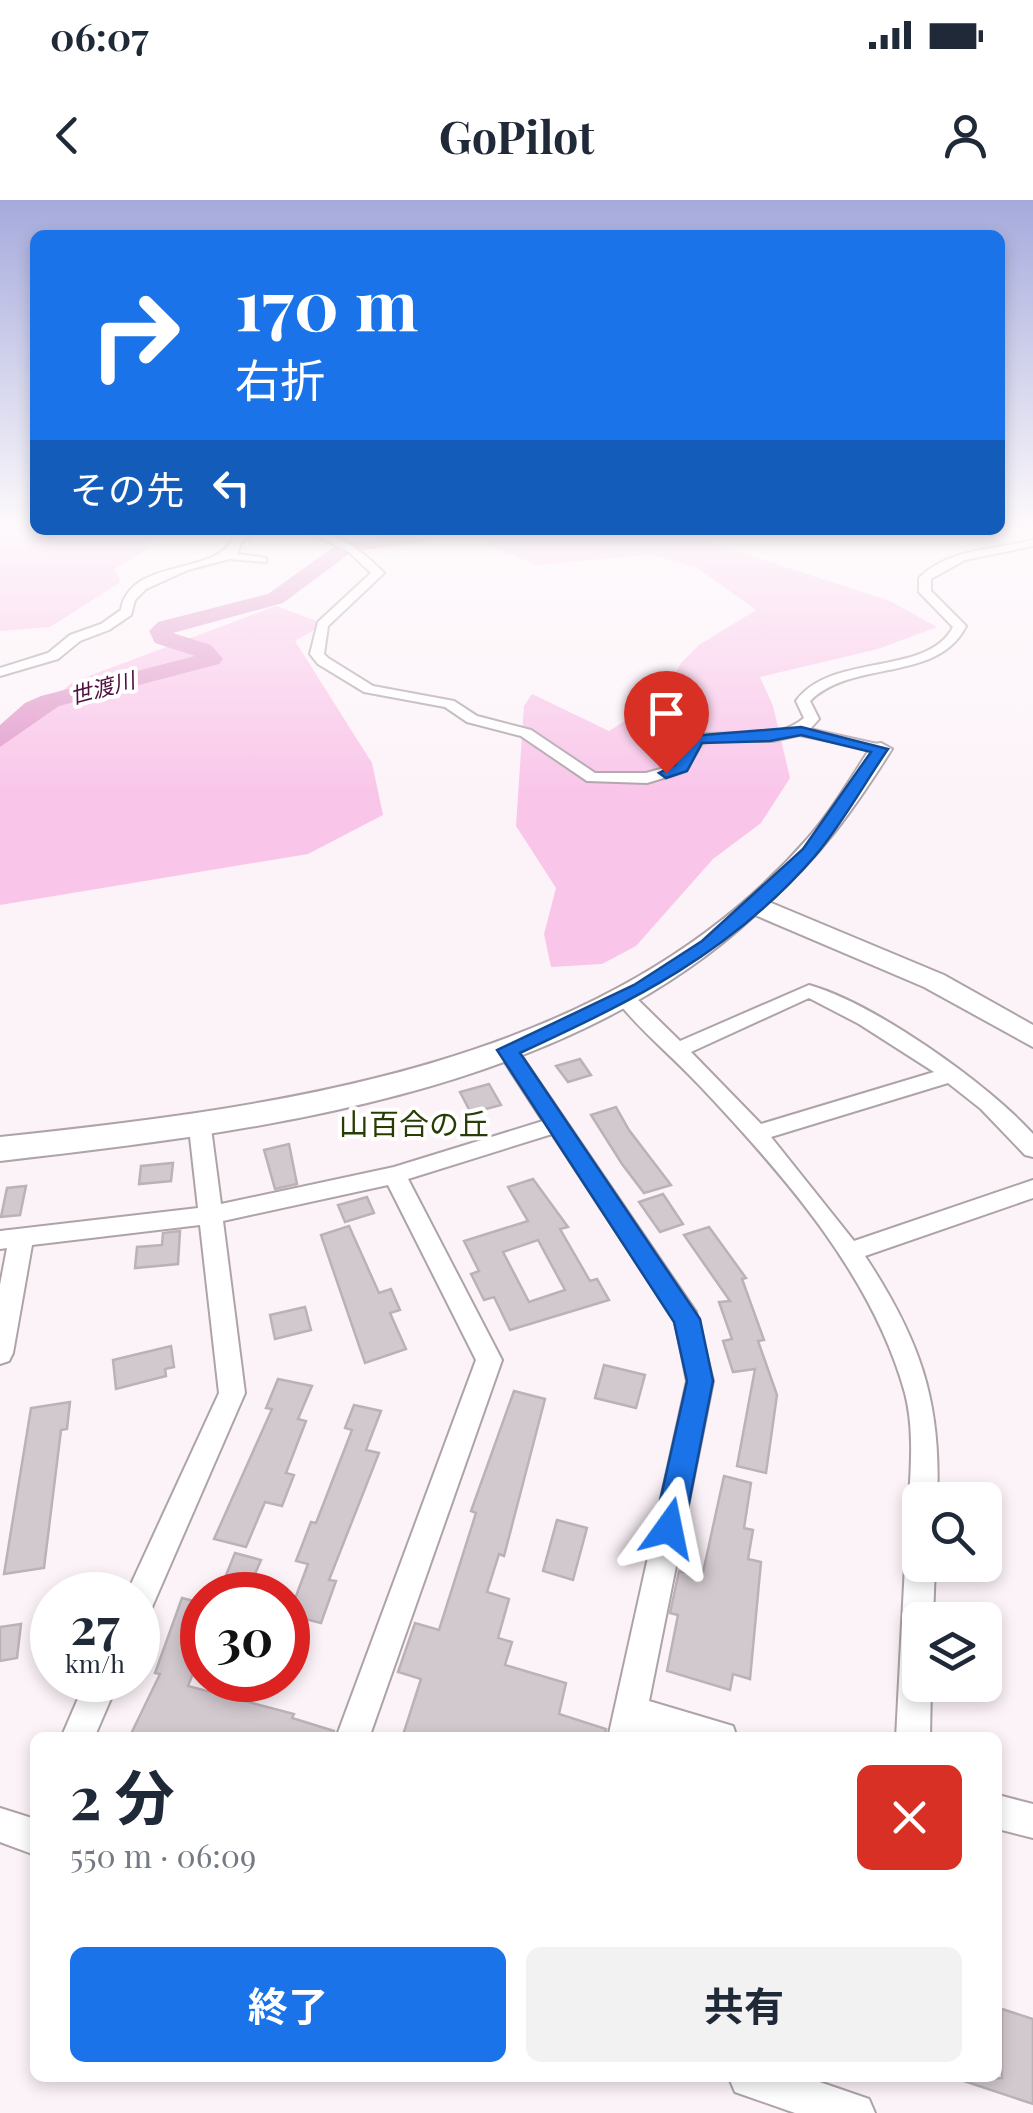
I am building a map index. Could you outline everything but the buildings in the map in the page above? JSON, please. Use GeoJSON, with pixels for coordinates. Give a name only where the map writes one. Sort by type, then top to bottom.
{"type":"FeatureCollection","features":[{"type":"Feature","properties":{"kind":"street"},"geometry":{"type":"LineString","coordinates":[[0,672],[53,656],[75,638],[117,618]]}},
{"type":"Feature","properties":{"kind":"street"},"geometry":{"type":"LineString","coordinates":[[0,1149],[200,1128],[354,1096],[507,1050],[624,997],[708,945],[809,852],[881,749],[801,731],[770,737],[712,736],[696,740],[681,768],[647,778],[604,781],[592,778],[526,733],[472,719],[449,704],[353,683],[317,654],[322,624],[329,618]]}},
{"type":"Feature","properties":{"kind":"street"},"geometry":{"type":"LineString","coordinates":[[801,731],[812,719],[803,701],[808,694],[851,672],[902,664],[952,642],[960,626],[952,618]]}},
{"type":"Feature","properties":{"kind":"street"},"geometry":{"type":"LineString","coordinates":[[753,905],[934,981],[1033,1037]]}},
{"type":"Feature","properties":{"kind":"street"},"geometry":{"type":"LineString","coordinates":[[678,1050],[809,991],[846,1007],[949,1076],[1017,1128],[1033,1149]]}},
{"type":"Feature","properties":{"kind":"street"},"geometry":{"type":"LineString","coordinates":[[624,997],[721,1092],[849,1252],[888,1316],[918,1393],[924,1482]]}},
{"type":"Feature","properties":{"kind":"street"},"geometry":{"type":"LineString","coordinates":[[507,1050],[687,1319],[697,1350],[700,1381],[627,1725],[678,1732]]}},
{"type":"Feature","properties":{"kind":"street"},"geometry":{"type":"LineString","coordinates":[[754,1134],[949,1076]]}},
{"type":"Feature","properties":{"kind":"street"},"geometry":{"type":"LineString","coordinates":[[0,1353],[10,1239],[211,1215],[394,1175],[556,1125]]}},
{"type":"Feature","properties":{"kind":"street"},"geometry":{"type":"LineString","coordinates":[[152,1572],[232,1393],[200,1128]]}},
{"type":"Feature","properties":{"kind":"street"},"geometry":{"type":"LineString","coordinates":[[354,1732],[489,1360],[394,1175]]}},
{"type":"Feature","properties":{"kind":"street"},"geometry":{"type":"LineString","coordinates":[[849,1252],[1033,1189]]}},
{"type":"Feature","properties":{"kind":"street"},"geometry":{"type":"LineString","coordinates":[[912,1732],[919,1582]]}},
{"type":"Feature","properties":{"kind":"street"},"geometry":{"type":"LineString","coordinates":[[80,1732],[93,1702]]}},
{"type":"Feature","properties":{"kind":"street"},"geometry":{"type":"LineString","coordinates":[[1002,1813],[1033,1820]]}},
{"type":"Feature","properties":{"kind":"street"},"geometry":{"type":"LineString","coordinates":[[762,2082],[855,2113]]}},
{"type":"Feature","properties":{"kind":"shaded area"},"geometry":{"type":"Polygon","coordinates":[[[0,618],[64,618],[50,627],[0,631],[0,618]]]}},
{"type":"Feature","properties":{"kind":"shaded area"},"geometry":{"type":"Polygon","coordinates":[[[243,618],[309,618],[325,624],[295,641],[372,763],[383,815],[308,854],[0,905],[0,742],[73,682],[243,618]]]}},
{"type":"Feature","properties":{"kind":"shaded area"},"geometry":{"type":"Polygon","coordinates":[[[743,618],[921,618],[937,627],[878,649],[760,677],[773,706],[790,778],[761,823],[713,859],[636,946],[602,964],[551,967],[544,934],[556,888],[516,826],[524,706],[532,694],[609,731],[664,696],[681,663],[699,645],[743,618]]]}},
{"type":"Feature","properties":{"kind":"waterway","name":"世渡川"},"geometry":{"type":"LineString","coordinates":[[0,739],[34,708],[50,701],[211,659],[203,650],[163,638],[160,631],[209,618]]}},
{"type":"Feature","properties":{"kind":"district","name":"山百合の丘"},"geometry":{"type":"Point","coordinates":[414,1123]}},
{"type":"Feature","properties":{"kind":"route"},"geometry":{"type":"LineString","coordinates":[[666,773],[681,768],[696,740],[712,736],[770,737],[801,731],[881,749],[809,852],[708,945],[641,989],[507,1050],[687,1319],[697,1350],[700,1381],[669,1528]]}}]}
